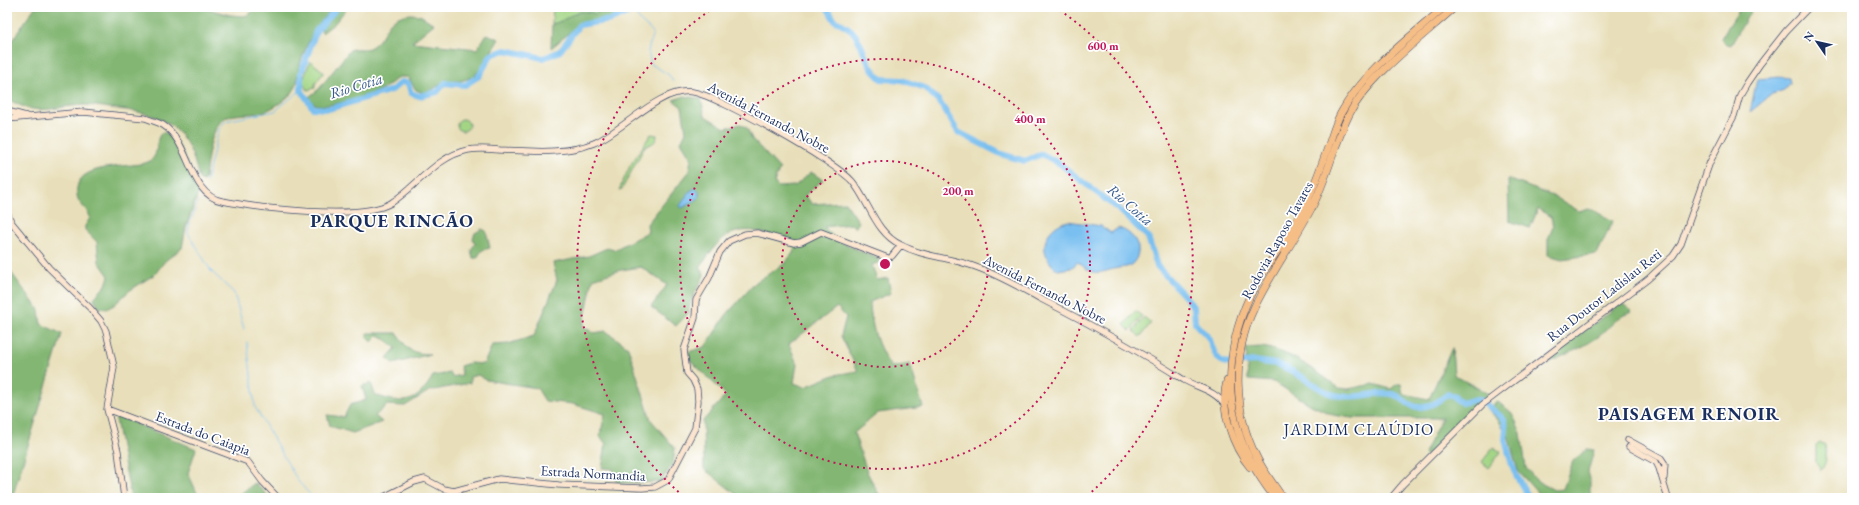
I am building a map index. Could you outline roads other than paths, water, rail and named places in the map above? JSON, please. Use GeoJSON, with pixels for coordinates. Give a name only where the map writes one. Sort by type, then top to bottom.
{"type":"FeatureCollection","features":[{"type":"Feature","properties":{"kind":"highway","name":"Rodovia Raposo Tavares"},"geometry":{"type":"LineString","coordinates":[[1275,498],[1260,476],[1244,447],[1236,424],[1231,398],[1230,372],[1232,356],[1238,328],[1246,304],[1256,285],[1301,215],[1315,184],[1336,124],[1346,104],[1373,71],[1444,7]]}},
{"type":"Feature","properties":{"kind":"highway","name":"Rodovia Raposo Tavares"},"geometry":{"type":"LineString","coordinates":[[1283,498],[1256,457],[1245,429],[1240,400],[1239,371],[1240,355],[1245,331],[1253,310],[1319,194],[1345,123],[1355,104],[1376,79],[1455,7]]}},
{"type":"Feature","properties":{"kind":"highway"},"geometry":{"type":"LineString","coordinates":[[1230,372],[1226,387],[1226,408],[1239,452],[1260,476]]}},
{"type":"Feature","properties":{"kind":"street","name":"Rua Doutor Ladislau Reti"},"geometry":{"type":"LineString","coordinates":[[1391,498],[1403,484],[1482,405],[1648,279],[1673,256],[1681,244],[1710,162],[1734,116],[1740,95],[1760,64],[1786,31],[1809,7]]}},
{"type":"Feature","properties":{"kind":"street","name":"Avenida Fernando Nobre"},"geometry":{"type":"LineString","coordinates":[[9,118],[83,112],[145,118],[168,129],[181,146],[200,186],[209,197],[232,203],[335,213],[364,211],[389,204],[440,164],[464,151],[478,149],[550,150],[573,149],[586,146],[607,137],[662,100],[678,93],[689,91],[717,100],[833,164],[850,179],[872,215],[899,244],[917,252],[973,266],[1002,279],[1116,338],[1191,384],[1212,393]]}},
{"type":"Feature","properties":{"kind":"street","name":"Avenida Fernando Nobre"},"geometry":{"type":"LineString","coordinates":[[8,110],[30,117]]}},
{"type":"Feature","properties":{"kind":"street"},"geometry":{"type":"LineString","coordinates":[[8,110],[9,118]]}},
{"type":"Feature","properties":{"kind":"street"},"geometry":{"type":"LineString","coordinates":[[7,213],[12,223],[49,268],[101,321],[109,341],[114,367],[106,409],[118,451],[124,498]]}},
{"type":"Feature","properties":{"kind":"street","name":"Estrada Normandia"},"geometry":{"type":"LineString","coordinates":[[382,498],[394,491],[421,480],[429,480],[444,489],[454,491],[499,479],[559,485],[642,488],[655,487],[662,484],[674,470],[695,428],[698,401],[697,389],[693,380],[687,373],[684,350],[695,318],[697,297],[709,278],[720,252],[729,241],[736,237],[752,233],[794,243],[821,232],[890,256],[899,244]]}},
{"type":"Feature","properties":{"kind":"street"},"geometry":{"type":"LineString","coordinates":[[1212,393],[1219,392],[1226,387]]}},
{"type":"Feature","properties":{"kind":"street"},"geometry":{"type":"LineString","coordinates":[[1212,393],[1221,399],[1226,408]]}},
{"type":"Feature","properties":{"kind":"street","name":"Estrada do Caiapia"},"geometry":{"type":"LineString","coordinates":[[106,409],[248,462],[262,481],[278,498]]}},
{"type":"Feature","properties":{"kind":"street"},"geometry":{"type":"LineString","coordinates":[[1628,440],[1661,458],[1665,468],[1663,481]]}},
{"type":"Feature","properties":{"kind":"street"},"geometry":{"type":"LineString","coordinates":[[1629,447],[1656,462],[1668,498]]}},
{"type":"Feature","properties":{"kind":"water"},"geometry":{"type":"Polygon","coordinates":[[[1781,77],[1789,78],[1790,83],[1784,90],[1772,94],[1750,112],[1757,79],[1781,77]]]}},
{"type":"Feature","properties":{"kind":"water"},"geometry":{"type":"Polygon","coordinates":[[[695,188],[699,192],[699,198],[682,208],[680,206],[689,192],[695,188]]]}},
{"type":"Feature","properties":{"kind":"water"},"geometry":{"type":"Polygon","coordinates":[[[1068,221],[1101,226],[1111,233],[1118,228],[1124,230],[1133,237],[1136,242],[1138,253],[1136,259],[1129,266],[1102,272],[1094,272],[1089,270],[1078,262],[1071,268],[1058,270],[1051,264],[1047,257],[1045,242],[1053,229],[1059,224],[1068,221]]]}},
{"type":"Feature","properties":{"kind":"waterway","name":"Rio Cotia"},"geometry":{"type":"LineString","coordinates":[[338,7],[316,31],[301,73],[301,90],[313,108],[329,109],[392,90],[401,82],[408,83],[411,93],[419,96],[437,92],[445,83],[465,85],[479,76],[491,55],[505,50],[543,58],[560,51],[579,25],[611,20],[641,7]]}},
{"type":"Feature","properties":{"kind":"waterway","name":"Rio Cotia"},"geometry":{"type":"LineString","coordinates":[[827,7],[835,21],[846,26],[853,32],[858,39],[869,63],[881,79],[902,80],[925,88],[939,101],[958,132],[1001,154],[1025,161],[1042,154],[1060,164],[1124,214],[1148,237],[1157,266],[1190,302],[1194,309],[1195,323],[1208,337],[1214,353],[1220,360],[1228,363],[1255,361],[1276,364],[1289,369],[1323,390],[1337,396],[1346,397],[1384,393],[1392,394],[1414,407],[1431,405],[1448,394],[1455,396],[1456,399],[1462,403],[1477,399],[1481,400],[1504,419],[1506,427],[1505,440],[1512,465],[1529,498]]}},
{"type":"Feature","properties":{"kind":"waterway"},"geometry":{"type":"LineString","coordinates":[[633,11],[641,22],[653,32],[648,51],[651,64],[669,75],[673,81]]}},
{"type":"Feature","properties":{"kind":"waterway"},"geometry":{"type":"LineString","coordinates":[[206,182],[219,129],[225,121],[275,111],[301,90]]}},
{"type":"Feature","properties":{"kind":"waterway"},"geometry":{"type":"LineString","coordinates":[[198,202],[189,225],[188,233],[211,271],[234,293],[244,329]]}},
{"type":"Feature","properties":{"kind":"waterway"},"geometry":{"type":"LineString","coordinates":[[247,342],[255,407],[298,481],[313,498]]}},
{"type":"Feature","properties":{"kind":"district","name":"PARQUE RINCÃO"},"geometry":{"type":"Point","coordinates":[392,221]}},
{"type":"Feature","properties":{"kind":"district","name":"PAISAGEM RENOIR"},"geometry":{"type":"Point","coordinates":[1689,414]}},
{"type":"Feature","properties":{"kind":"district","name":"JARDIM CLAÚDIO"},"geometry":{"type":"Point","coordinates":[1359,429]}}]}
